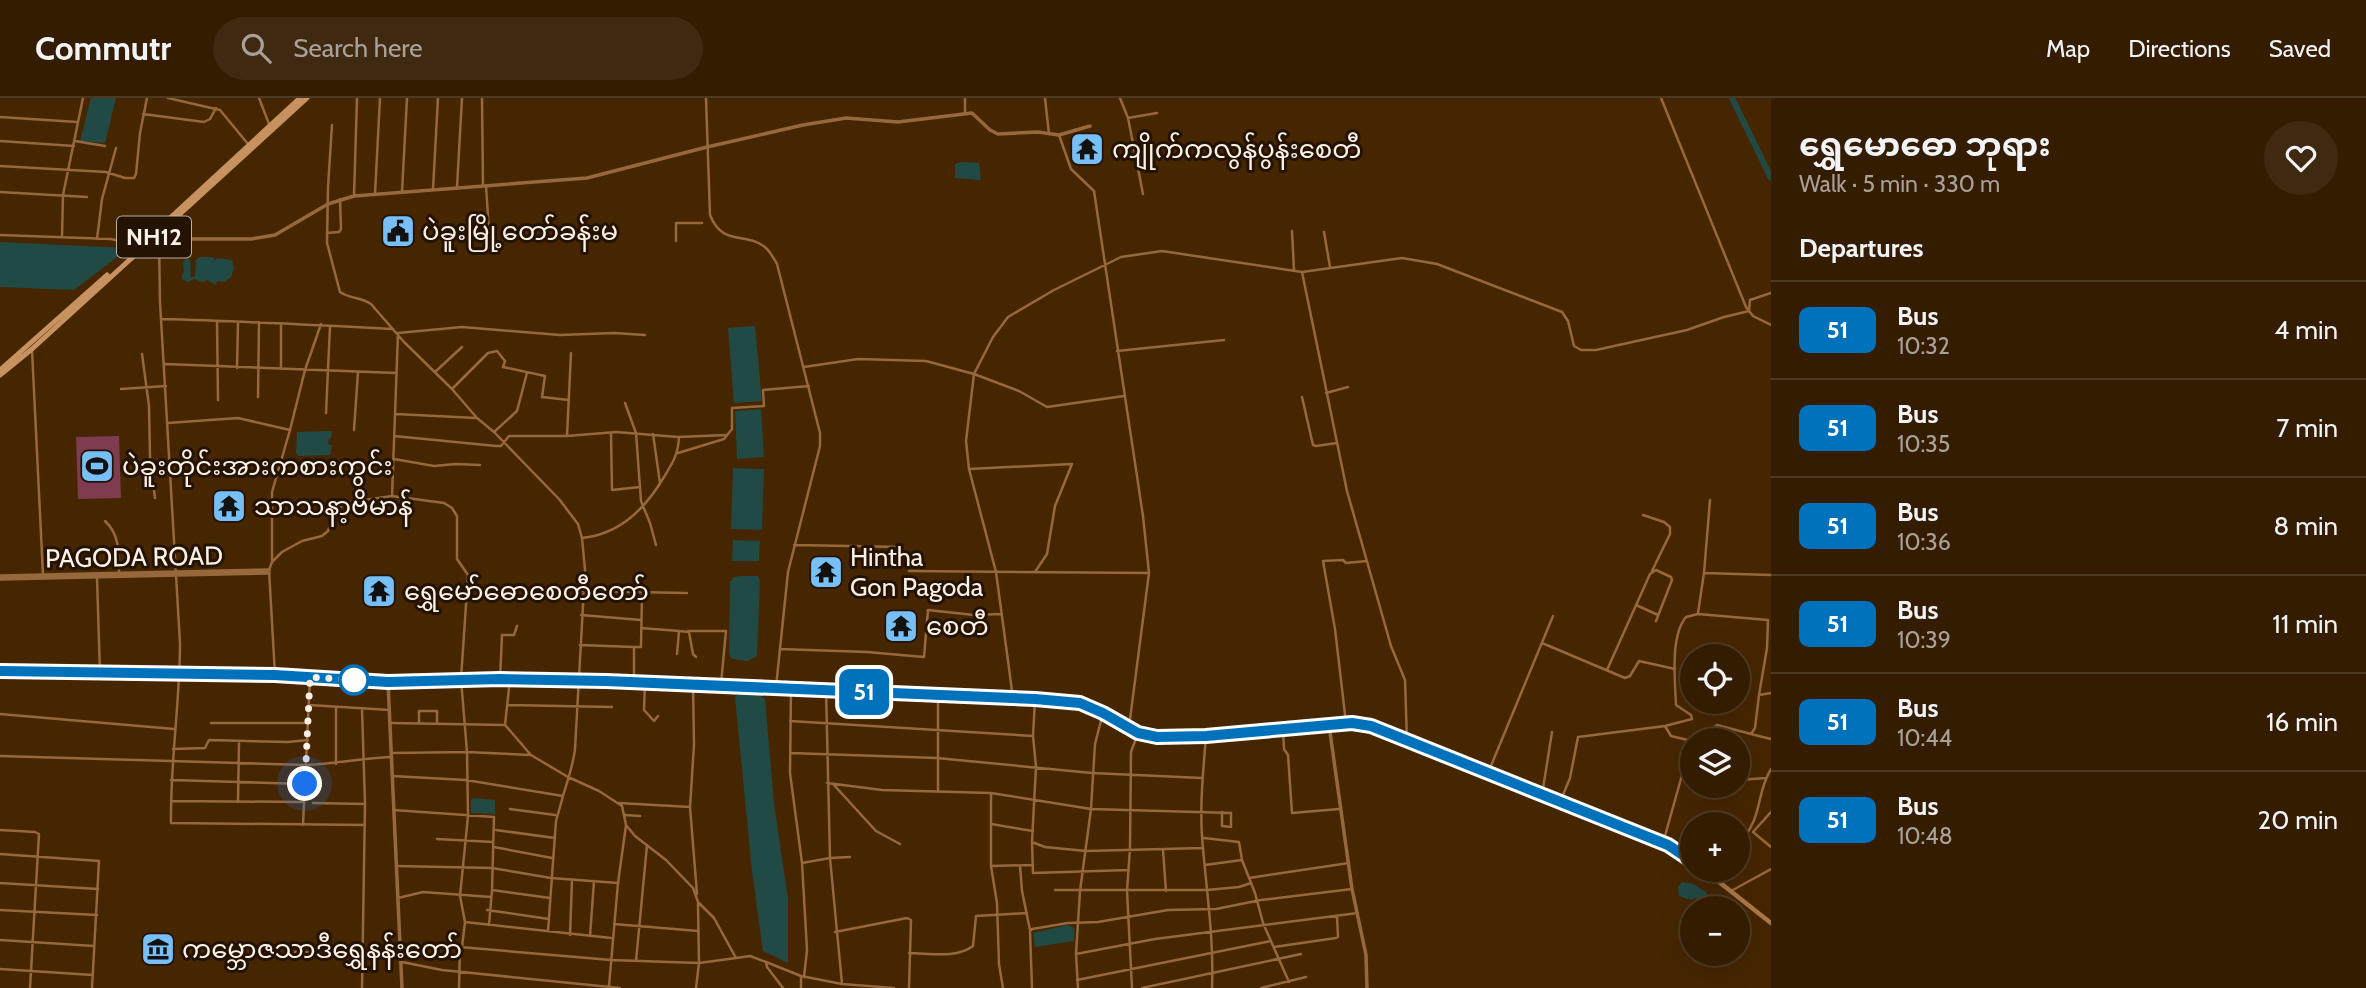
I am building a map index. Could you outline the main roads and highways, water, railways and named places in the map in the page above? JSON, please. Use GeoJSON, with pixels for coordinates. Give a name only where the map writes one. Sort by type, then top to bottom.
{"type":"FeatureCollection","features":[{"type":"Feature","properties":{"kind":"highway","name":"NH12"},"geometry":{"type":"LineString","coordinates":[[150,239],[300,98]]}},
{"type":"Feature","properties":{"kind":"highway","name":"NH12"},"geometry":{"type":"LineString","coordinates":[[0,372],[307,98]]}},
{"type":"Feature","properties":{"kind":"main road"},"geometry":{"type":"LineString","coordinates":[[0,671],[275,675],[388,682],[461,679],[579,680],[1035,699],[1080,703],[1138,733],[1157,737],[1206,736],[1346,723],[1371,726],[1663,843],[1680,854]]}},
{"type":"Feature","properties":{"kind":"main road"},"geometry":{"type":"LineString","coordinates":[[1720,882],[1771,923]]}},
{"type":"Feature","properties":{"kind":"water"},"geometry":{"type":"Polygon","coordinates":[[[91,98],[116,98],[105,143],[80,141],[91,98]]]}},
{"type":"Feature","properties":{"kind":"water"},"geometry":{"type":"Polygon","coordinates":[[[979,163],[981,180],[955,178],[955,164],[979,163]]]}},
{"type":"Feature","properties":{"kind":"water"},"geometry":{"type":"Polygon","coordinates":[[[0,242],[129,248],[74,290],[0,287],[0,242]]]}},
{"type":"Feature","properties":{"kind":"water"},"geometry":{"type":"Polygon","coordinates":[[[199,257],[213,257],[215,261],[217,258],[232,260],[234,268],[231,277],[225,282],[218,281],[215,285],[208,280],[203,282],[193,279],[189,282],[181,279],[184,272],[183,261],[187,258],[190,260],[191,278],[195,276],[196,260],[199,257]]]}},
{"type":"Feature","properties":{"kind":"water"},"geometry":{"type":"Polygon","coordinates":[[[755,326],[762,401],[734,403],[728,328],[755,326]]]}},
{"type":"Feature","properties":{"kind":"water"},"geometry":{"type":"Polygon","coordinates":[[[761,409],[764,457],[737,459],[735,411],[761,409]]]}},
{"type":"Feature","properties":{"kind":"water"},"geometry":{"type":"Polygon","coordinates":[[[332,431],[328,441],[329,445],[332,445],[330,455],[298,456],[297,432],[332,431]]]}},
{"type":"Feature","properties":{"kind":"water"},"geometry":{"type":"Polygon","coordinates":[[[733,468],[764,469],[762,530],[731,529],[733,468]]]}},
{"type":"Feature","properties":{"kind":"water"},"geometry":{"type":"Polygon","coordinates":[[[733,540],[760,541],[759,561],[732,561],[733,540]]]}},
{"type":"Feature","properties":{"kind":"water"},"geometry":{"type":"Polygon","coordinates":[[[758,576],[760,581],[757,656],[748,661],[732,659],[729,654],[730,582],[734,577],[758,576]]]}},
{"type":"Feature","properties":{"kind":"water"},"geometry":{"type":"Polygon","coordinates":[[[738,694],[759,695],[765,699],[774,803],[788,899],[788,963],[763,951],[752,871],[735,697],[738,694]]]}},
{"type":"Feature","properties":{"kind":"water"},"geometry":{"type":"Polygon","coordinates":[[[473,798],[495,800],[495,814],[471,813],[473,798]]]}},
{"type":"Feature","properties":{"kind":"water"},"geometry":{"type":"Polygon","coordinates":[[[1682,882],[1694,884],[1708,894],[1680,896],[1678,887],[1682,882]]]}},
{"type":"Feature","properties":{"kind":"water"},"geometry":{"type":"Polygon","coordinates":[[[1068,925],[1074,928],[1074,941],[1035,947],[1033,933],[1068,925]]]}},
{"type":"Feature","properties":{"kind":"waterway"},"geometry":{"type":"LineString","coordinates":[[1732,98],[1771,178]]}},
{"type":"Feature","properties":{"kind":"place","name":"ကျိုက်ကလွန်ပွန်းစေတီ"},"geometry":{"type":"Point","coordinates":[1087,149]}},
{"type":"Feature","properties":{"kind":"place","name":"ပဲခူးမြို့တော်ခန်းမ"},"geometry":{"type":"Point","coordinates":[398,231]}},
{"type":"Feature","properties":{"kind":"place","name":"ပဲခူးတိုင်းအားကစားကွင်း"},"geometry":{"type":"Point","coordinates":[97,466]}},
{"type":"Feature","properties":{"kind":"place","name":"သာသနာ့ဗိမာန်"},"geometry":{"type":"Point","coordinates":[229,506]}},
{"type":"Feature","properties":{"kind":"place","name":"Hintha Gon Pagoda"},"geometry":{"type":"Point","coordinates":[826,572]}},
{"type":"Feature","properties":{"kind":"place","name":"ရွှေမော်ဓောစေတီတော်"},"geometry":{"type":"Point","coordinates":[379,591]}},
{"type":"Feature","properties":{"kind":"place","name":"စေတီ"},"geometry":{"type":"Point","coordinates":[901,626]}},
{"type":"Feature","properties":{"kind":"place","name":"ကမ္ဘောဇသာဒီရွှေနန်းတော်"},"geometry":{"type":"Point","coordinates":[158,949]}}]}
